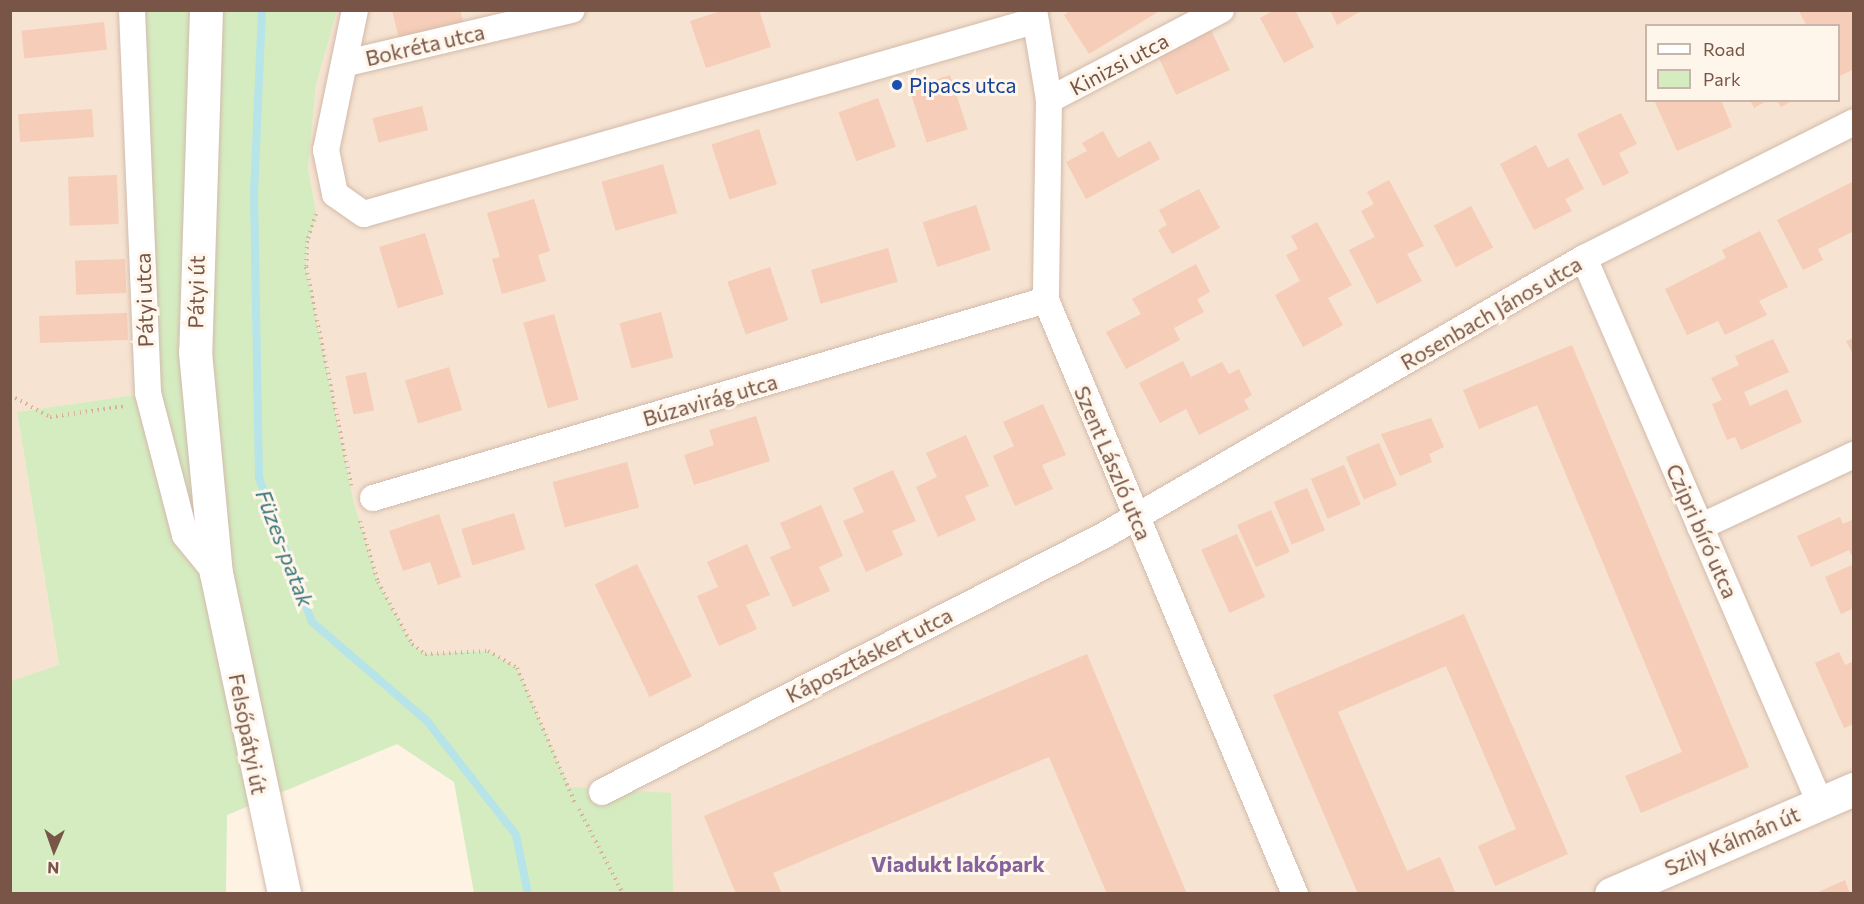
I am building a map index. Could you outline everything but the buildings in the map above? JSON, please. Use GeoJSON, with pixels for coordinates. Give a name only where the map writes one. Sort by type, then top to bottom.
{"type":"FeatureCollection","features":[{"type":"Feature","properties":{"kind":"street","name":"Pátyi utca"},"geometry":{"type":"LineString","coordinates":[[132,10],[150,403],[185,535],[216,573]]}},
{"type":"Feature","properties":{"kind":"street","name":"Pátyi út"},"geometry":{"type":"LineString","coordinates":[[206,10],[195,351],[216,573]]}},
{"type":"Feature","properties":{"kind":"street"},"geometry":{"type":"LineString","coordinates":[[355,10],[347,63],[326,150],[335,194],[364,214],[1034,16]]}},
{"type":"Feature","properties":{"kind":"street","name":"Bokréta utca"},"geometry":{"type":"LineString","coordinates":[[347,63],[572,10]]}},
{"type":"Feature","properties":{"kind":"street","name":"Kinizsi utca"},"geometry":{"type":"LineString","coordinates":[[1049,100],[1221,10]]}},
{"type":"Feature","properties":{"kind":"street","name":"Szent László utca"},"geometry":{"type":"LineString","coordinates":[[1034,16],[1049,100],[1046,300],[1295,894]]}},
{"type":"Feature","properties":{"kind":"street","name":"Rosenbach János utca"},"geometry":{"type":"LineString","coordinates":[[1136,518],[1584,258],[1854,122]]}},
{"type":"Feature","properties":{"kind":"street","name":"Czipri bíró utca"},"geometry":{"type":"LineString","coordinates":[[1584,258],[1820,803]]}},
{"type":"Feature","properties":{"kind":"street","name":"Búzavirág utca"},"geometry":{"type":"LineString","coordinates":[[361,502],[1046,300]]}},
{"type":"Feature","properties":{"kind":"street"},"geometry":{"type":"LineString","coordinates":[[1700,527],[1854,455]]}},
{"type":"Feature","properties":{"kind":"street","name":"Káposztáskert utca"},"geometry":{"type":"LineString","coordinates":[[602,792],[1136,518]]}},
{"type":"Feature","properties":{"kind":"street","name":"Felsőpátyi út"},"geometry":{"type":"LineString","coordinates":[[216,573],[284,894]]}},
{"type":"Feature","properties":{"kind":"street","name":"Szily Kálmán út"},"geometry":{"type":"LineString","coordinates":[[1611,894],[1854,789]]}},
{"type":"Feature","properties":{"kind":"path"},"geometry":{"type":"LineString","coordinates":[[326,362],[361,502],[378,582],[412,644],[425,654],[488,651],[517,668],[575,803],[622,894]]}},
{"type":"Feature","properties":{"kind":"path"},"geometry":{"type":"LineString","coordinates":[[10,395],[50,417],[150,403]]}},
{"type":"Feature","properties":{"kind":"shaded area"},"geometry":{"type":"Polygon","coordinates":[[[11,11],[132,11],[148,393],[17,412],[59,666],[11,681],[11,11]]]}},
{"type":"Feature","properties":{"kind":"shaded area"},"geometry":{"type":"Polygon","coordinates":[[[337,11],[1853,11],[1853,893],[623,893],[453,654],[425,654],[412,644],[378,582],[354,503],[306,267],[307,241],[317,217],[308,168],[316,85],[337,11]]]}},
{"type":"Feature","properties":{"kind":"green space"},"geometry":{"type":"Polygon","coordinates":[[[132,11],[337,11],[316,85],[308,168],[317,217],[307,241],[306,267],[354,503],[378,582],[412,644],[425,654],[488,651],[517,668],[569,787],[671,793],[673,893],[474,893],[454,782],[397,744],[227,815],[226,893],[11,894],[11,681],[59,665],[17,412],[148,393],[132,11]]]}},
{"type":"Feature","properties":{"kind":"waterway","name":"Füzes-patak"},"geometry":{"type":"LineString","coordinates":[[262,10],[254,192],[259,478],[312,622],[427,721],[516,835],[528,894]]}},
{"type":"Feature","properties":{"kind":"place","name":"Pipacs utca"},"geometry":{"type":"Point","coordinates":[897,85]}},
{"type":"Feature","properties":{"kind":"district","name":"Viadukt lakópark"},"geometry":{"type":"Point","coordinates":[958,864]}}]}
